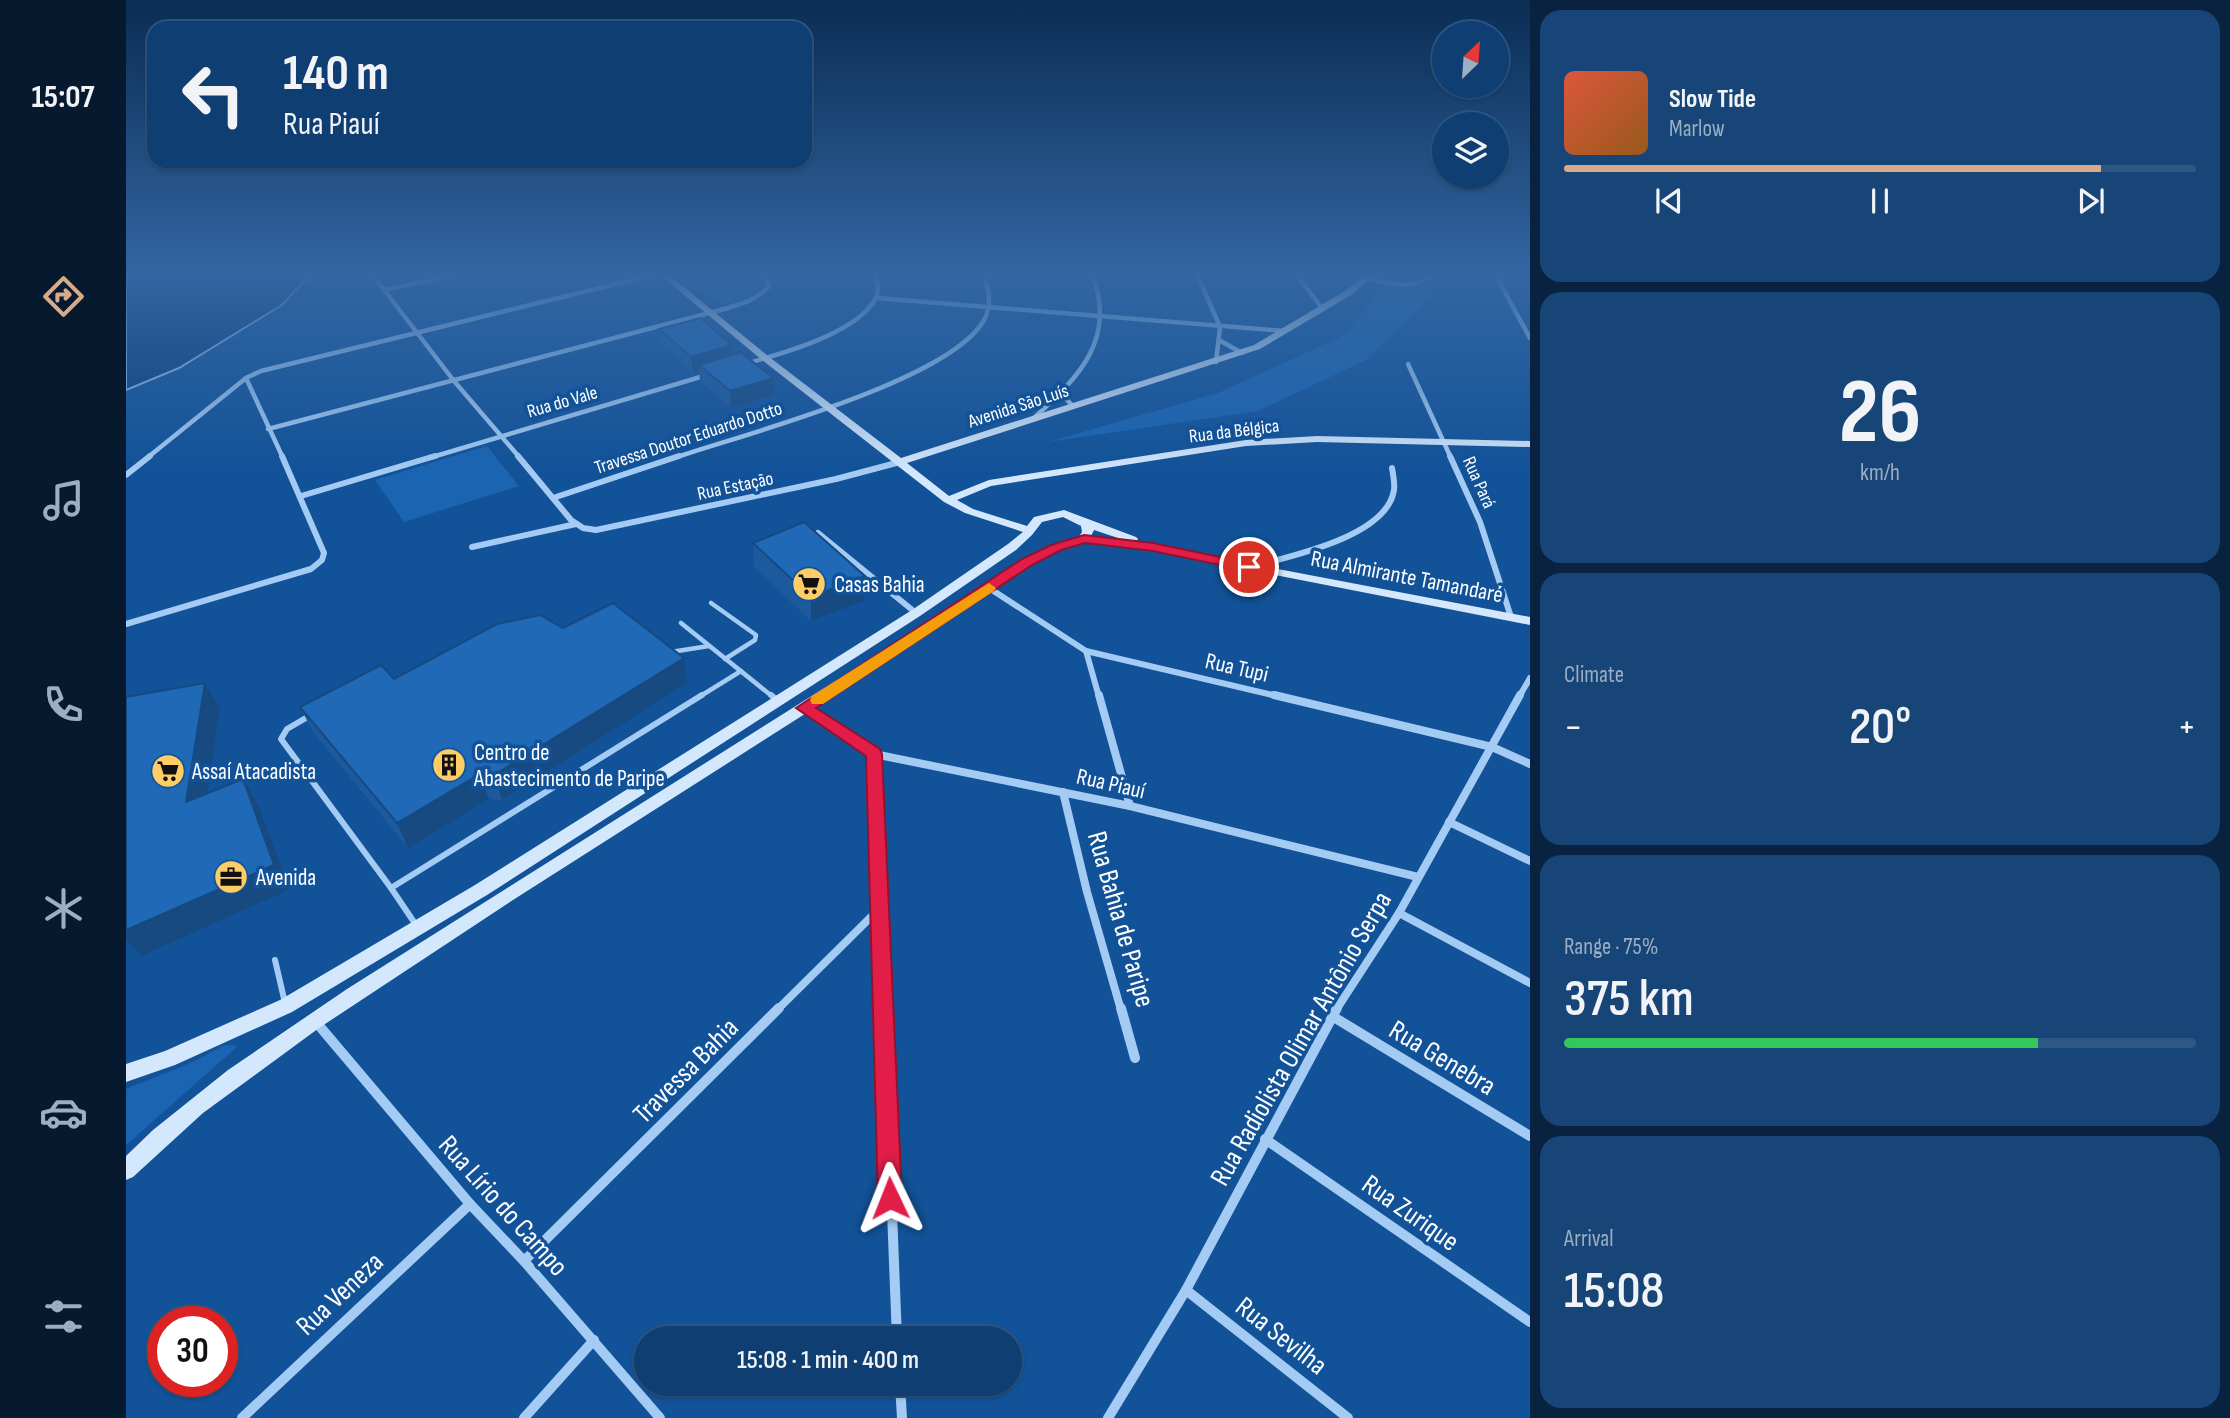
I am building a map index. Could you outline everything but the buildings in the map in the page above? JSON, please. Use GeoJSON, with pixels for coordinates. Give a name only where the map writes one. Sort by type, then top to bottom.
{"type":"FeatureCollection","features":[{"type":"Feature","properties":{"kind":"main road"},"geometry":{"type":"LineString","coordinates":[[744,340],[948,499],[968,510],[1029,530]]}},
{"type":"Feature","properties":{"kind":"main road","name":"Avenida São Luís"},"geometry":{"type":"LineString","coordinates":[[900,462],[1072,405],[1216,362],[1266,340]]}},
{"type":"Feature","properties":{"kind":"main road","name":"Rua da Bélgica"},"geometry":{"type":"LineString","coordinates":[[948,499],[989,482],[1246,443],[1317,439],[1530,444]]}},
{"type":"Feature","properties":{"kind":"main road"},"geometry":{"type":"LineString","coordinates":[[126,1073],[168,1059],[286,1006],[418,927],[916,613],[1012,547],[1038,519],[1054,513],[1073,516],[1086,532],[1036,557],[804,708],[597,836],[315,1022],[190,1110],[126,1170]]}},
{"type":"Feature","properties":{"kind":"main road","name":"Rua Almirante Tamandaré"},"geometry":{"type":"LineString","coordinates":[[1086,532],[1249,567],[1530,621]]}},
{"type":"Feature","properties":{"kind":"street"},"geometry":{"type":"LineString","coordinates":[[126,475],[246,378],[274,366],[378,340]]}},
{"type":"Feature","properties":{"kind":"street"},"geometry":{"type":"LineString","coordinates":[[422,340],[499,436],[556,497],[576,524]]}},
{"type":"Feature","properties":{"kind":"street"},"geometry":{"type":"LineString","coordinates":[[268,429],[607,340]]}},
{"type":"Feature","properties":{"kind":"street"},"geometry":{"type":"LineString","coordinates":[[739,366],[815,340]]}},
{"type":"Feature","properties":{"kind":"street","name":"Travessa Doutor Eduardo Dotto"},"geometry":{"type":"LineString","coordinates":[[556,497],[876,391],[939,362],[967,340]]}},
{"type":"Feature","properties":{"kind":"street"},"geometry":{"type":"LineString","coordinates":[[1035,417],[1059,393],[1091,351],[1095,340]]}},
{"type":"Feature","properties":{"kind":"street"},"geometry":{"type":"LineString","coordinates":[[1219,340],[1242,353]]}},
{"type":"Feature","properties":{"kind":"street"},"geometry":{"type":"LineString","coordinates":[[1216,362],[1219,340]]}},
{"type":"Feature","properties":{"kind":"street","name":"Rua Pará"},"geometry":{"type":"LineString","coordinates":[[1408,365],[1480,522],[1511,617]]}},
{"type":"Feature","properties":{"kind":"street","name":"Rua do Vale"},"geometry":{"type":"LineString","coordinates":[[301,496],[712,374]]}},
{"type":"Feature","properties":{"kind":"street"},"geometry":{"type":"LineString","coordinates":[[126,624],[311,569],[322,560],[324,553],[301,496],[246,378]]}},
{"type":"Feature","properties":{"kind":"street"},"geometry":{"type":"LineString","coordinates":[[1059,393],[1072,405]]}},
{"type":"Feature","properties":{"kind":"street","name":"Rua Estação"},"geometry":{"type":"LineString","coordinates":[[472,547],[576,524],[587,530],[596,530],[825,482],[900,462]]}},
{"type":"Feature","properties":{"kind":"street"},"geometry":{"type":"LineString","coordinates":[[1249,567],[1324,545],[1373,522],[1389,502],[1395,480],[1392,468]]}},
{"type":"Feature","properties":{"kind":"street"},"geometry":{"type":"LineString","coordinates":[[818,533],[916,613]]}},
{"type":"Feature","properties":{"kind":"street","name":"Rua Tupi"},"geometry":{"type":"LineString","coordinates":[[989,588],[1086,651],[1492,747],[1530,764]]}},
{"type":"Feature","properties":{"kind":"street"},"geometry":{"type":"LineString","coordinates":[[1086,651],[1130,806]]}},
{"type":"Feature","properties":{"kind":"street","name":"Rua Radiolista Olimar Antônio Serpa"},"geometry":{"type":"LineString","coordinates":[[1108,1418],[1186,1290],[1332,1016],[1399,913],[1530,678]]}},
{"type":"Feature","properties":{"kind":"street","name":"Rua Piauí"},"geometry":{"type":"LineString","coordinates":[[804,708],[874,754],[1130,806],[1418,877]]}},
{"type":"Feature","properties":{"kind":"street"},"geometry":{"type":"LineString","coordinates":[[874,754],[878,911],[896,1326]]}},
{"type":"Feature","properties":{"kind":"street","name":"Rua Bahia de Paripe"},"geometry":{"type":"LineString","coordinates":[[1063,792],[1077,860],[1135,1058]]}},
{"type":"Feature","properties":{"kind":"street"},"geometry":{"type":"LineString","coordinates":[[1448,822],[1530,861]]}},
{"type":"Feature","properties":{"kind":"street","name":"Travessa Bahia"},"geometry":{"type":"LineString","coordinates":[[524,1261],[878,911]]}},
{"type":"Feature","properties":{"kind":"street"},"geometry":{"type":"LineString","coordinates":[[1399,913],[1530,983]]}},
{"type":"Feature","properties":{"kind":"street","name":"Rua Genebra"},"geometry":{"type":"LineString","coordinates":[[1332,1016],[1530,1136]]}},
{"type":"Feature","properties":{"kind":"street","name":"Rua Lírio do Campo"},"geometry":{"type":"LineString","coordinates":[[315,1022],[470,1204],[524,1261],[660,1418]]}},
{"type":"Feature","properties":{"kind":"street","name":"Rua Zurique"},"geometry":{"type":"LineString","coordinates":[[1265,1139],[1530,1322]]}},
{"type":"Feature","properties":{"kind":"street","name":"Rua Veneza"},"geometry":{"type":"LineString","coordinates":[[242,1418],[470,1204]]}},
{"type":"Feature","properties":{"kind":"street","name":"Rua Sevilha"},"geometry":{"type":"LineString","coordinates":[[1186,1290],[1348,1418]]}},
{"type":"Feature","properties":{"kind":"street"},"geometry":{"type":"LineString","coordinates":[[524,1418],[594,1340]]}},
{"type":"Feature","properties":{"kind":"street"},"geometry":{"type":"LineString","coordinates":[[901,1396],[902,1418]]}},
{"type":"Feature","properties":{"kind":"lane"},"geometry":{"type":"LineString","coordinates":[[711,603],[756,635],[755,640],[725,659]]}},
{"type":"Feature","properties":{"kind":"lane"},"geometry":{"type":"LineString","coordinates":[[681,623],[777,701]]}},
{"type":"Feature","properties":{"kind":"lane"},"geometry":{"type":"LineString","coordinates":[[664,652],[677,653],[709,646]]}},
{"type":"Feature","properties":{"kind":"lane"},"geometry":{"type":"LineString","coordinates":[[391,888],[741,671]]}},
{"type":"Feature","properties":{"kind":"lane"},"geometry":{"type":"LineString","coordinates":[[320,709],[288,729],[281,739],[418,927]]}},
{"type":"Feature","properties":{"kind":"lane"},"geometry":{"type":"LineString","coordinates":[[275,960],[286,1006]]}},
{"type":"Feature","properties":{"kind":"shaded area"},"geometry":{"type":"Polygon","coordinates":[[[126,340],[224,340],[179,368],[126,390],[126,340]]]}},
{"type":"Feature","properties":{"kind":"shaded area"},"geometry":{"type":"Polygon","coordinates":[[[1334,340],[1387,340],[1368,359],[1258,411],[1048,442],[1218,393],[1334,340]]]}},
{"type":"Feature","properties":{"kind":"shaded area"},"geometry":{"type":"Polygon","coordinates":[[[487,446],[519,486],[404,522],[375,480],[487,446]]]}},
{"type":"Feature","properties":{"kind":"shaded area"},"geometry":{"type":"Polygon","coordinates":[[[225,1045],[238,1046],[126,1145],[126,1089],[190,1063],[225,1045]]]}},
{"type":"Feature","properties":{"kind":"slow traffic"},"geometry":{"type":"LineString","coordinates":[[818,700],[989,588]]}},
{"type":"Feature","properties":{"kind":"place","name":"Casas Bahia"},"geometry":{"type":"Point","coordinates":[809,584]}},
{"type":"Feature","properties":{"kind":"place","name":"Centro de Abastecimento de Paripe"},"geometry":{"type":"Point","coordinates":[449,765]}},
{"type":"Feature","properties":{"kind":"place","name":"Assaí Atacadista"},"geometry":{"type":"Point","coordinates":[168,771]}},
{"type":"Feature","properties":{"kind":"place","name":"Avenida"},"geometry":{"type":"Point","coordinates":[231,877]}},
{"type":"Feature","properties":{"kind":"route"},"geometry":{"type":"LineString","coordinates":[[890,1198],[874,754],[804,708],[1027,562],[1056,547],[1084,539],[1153,547],[1249,567]]}}]}
